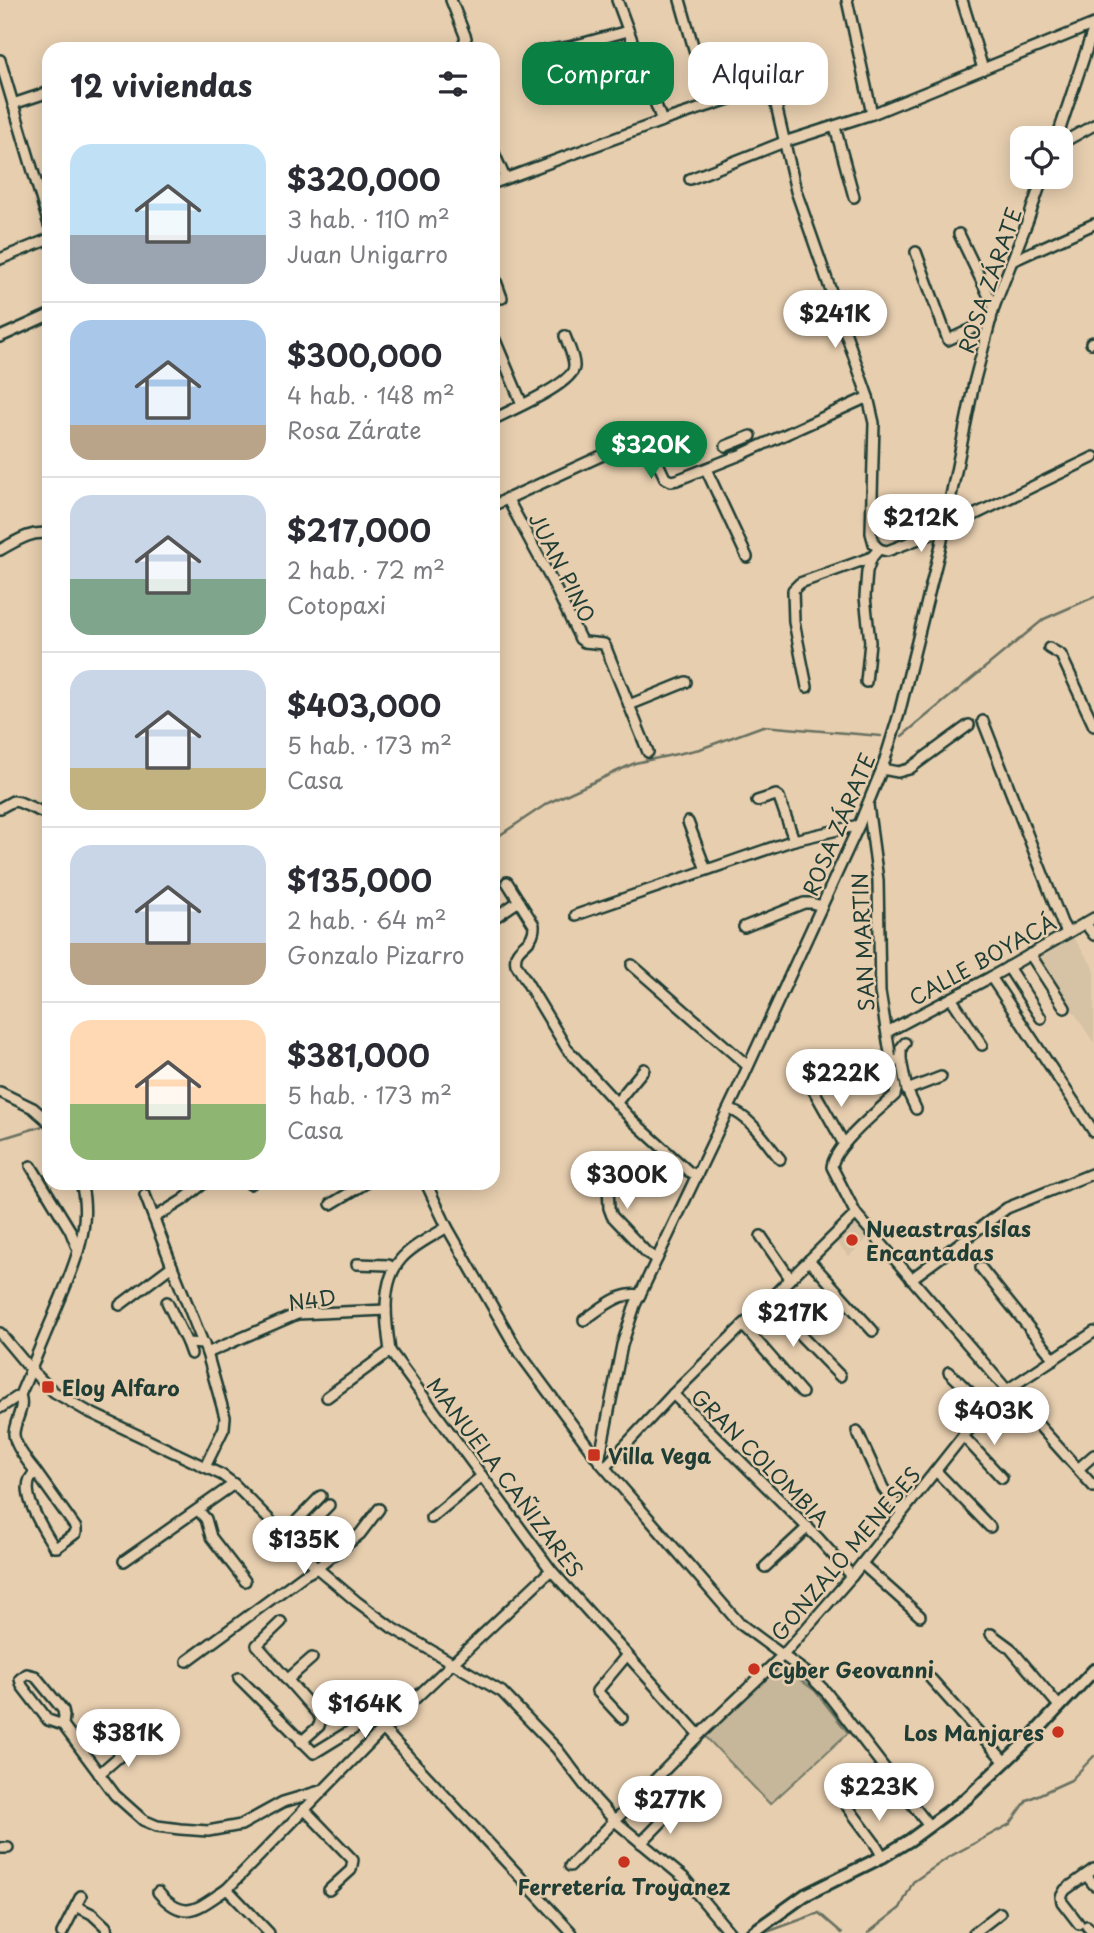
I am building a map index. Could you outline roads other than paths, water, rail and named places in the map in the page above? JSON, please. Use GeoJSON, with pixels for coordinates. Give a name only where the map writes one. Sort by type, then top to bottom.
{"type":"FeatureCollection","features":[{"type":"Feature","properties":{"kind":"street"},"geometry":{"type":"LineString","coordinates":[[451,0],[466,38],[464,42]]}},
{"type":"Feature","properties":{"kind":"street"},"geometry":{"type":"LineString","coordinates":[[617,0],[662,121]]}},
{"type":"Feature","properties":{"kind":"street"},"geometry":{"type":"LineString","coordinates":[[680,0],[692,42]]}},
{"type":"Feature","properties":{"kind":"street"},"geometry":{"type":"LineString","coordinates":[[847,0],[872,114]]}},
{"type":"Feature","properties":{"kind":"street"},"geometry":{"type":"LineString","coordinates":[[962,0],[983,69]]}},
{"type":"Feature","properties":{"kind":"street"},"geometry":{"type":"LineString","coordinates":[[690,179],[784,142],[872,114],[1094,25]]}},
{"type":"Feature","properties":{"kind":"street"},"geometry":{"type":"LineString","coordinates":[[1061,126],[1094,25]]}},
{"type":"Feature","properties":{"kind":"street"},"geometry":{"type":"LineString","coordinates":[[587,42],[628,31]]}},
{"type":"Feature","properties":{"kind":"street"},"geometry":{"type":"LineString","coordinates":[[0,60],[42,184]]}},
{"type":"Feature","properties":{"kind":"street"},"geometry":{"type":"LineString","coordinates":[[13,104],[42,94]]}},
{"type":"Feature","properties":{"kind":"street"},"geometry":{"type":"LineString","coordinates":[[500,180],[710,105]]}},
{"type":"Feature","properties":{"kind":"street"},"geometry":{"type":"LineString","coordinates":[[776,105],[796,191],[868,397],[874,423],[871,533],[879,552]]}},
{"type":"Feature","properties":{"kind":"street"},"geometry":{"type":"LineString","coordinates":[[1073,137],[1094,125]]}},
{"type":"Feature","properties":{"kind":"street"},"geometry":{"type":"LineString","coordinates":[[835,127],[854,197]]}},
{"type":"Feature","properties":{"kind":"street"},"geometry":{"type":"LineString","coordinates":[[500,167],[505,178]]}},
{"type":"Feature","properties":{"kind":"street","name":"ROSA ZÁRATE"},"geometry":{"type":"LineString","coordinates":[[602,1464],[622,1345],[640,1295],[729,1109],[882,769],[900,714],[944,529],[974,383],[994,307],[1039,189]]}},
{"type":"Feature","properties":{"kind":"street"},"geometry":{"type":"LineString","coordinates":[[1012,261],[1094,224]]}},
{"type":"Feature","properties":{"kind":"street"},"geometry":{"type":"LineString","coordinates":[[960,234],[994,307]]}},
{"type":"Feature","properties":{"kind":"street"},"geometry":{"type":"LineString","coordinates":[[0,259],[42,242]]}},
{"type":"Feature","properties":{"kind":"street"},"geometry":{"type":"LineString","coordinates":[[916,252],[948,340],[991,320]]}},
{"type":"Feature","properties":{"kind":"street"},"geometry":{"type":"LineString","coordinates":[[500,292],[502,298]]}},
{"type":"Feature","properties":{"kind":"street"},"geometry":{"type":"LineString","coordinates":[[0,337],[42,318]]}},
{"type":"Feature","properties":{"kind":"street"},"geometry":{"type":"LineString","coordinates":[[500,416],[559,385],[573,373],[575,365],[565,336]]}},
{"type":"Feature","properties":{"kind":"street"},"geometry":{"type":"LineString","coordinates":[[500,352],[522,404]]}},
{"type":"Feature","properties":{"kind":"street"},"geometry":{"type":"LineString","coordinates":[[500,502],[640,438],[647,440],[666,478],[671,481],[706,470],[868,397]]}},
{"type":"Feature","properties":{"kind":"street"},"geometry":{"type":"LineString","coordinates":[[740,455],[731,445],[751,436]]}},
{"type":"Feature","properties":{"kind":"street"},"geometry":{"type":"LineString","coordinates":[[807,687],[794,622],[793,590],[800,583],[944,529],[1094,457]]}},
{"type":"Feature","properties":{"kind":"street"},"geometry":{"type":"LineString","coordinates":[[706,470],[747,556]]}},
{"type":"Feature","properties":{"kind":"street","name":"JUAN PINO"},"geometry":{"type":"LineString","coordinates":[[508,498],[580,639],[583,642],[604,644],[648,751]]}},
{"type":"Feature","properties":{"kind":"street"},"geometry":{"type":"LineString","coordinates":[[0,550],[33,533],[42,532]]}},
{"type":"Feature","properties":{"kind":"street"},"geometry":{"type":"LineString","coordinates":[[866,682],[870,642],[866,621],[867,570],[879,552]]}},
{"type":"Feature","properties":{"kind":"street"},"geometry":{"type":"LineString","coordinates":[[1049,648],[1061,655],[1094,726]]}},
{"type":"Feature","properties":{"kind":"street"},"geometry":{"type":"LineString","coordinates":[[629,705],[686,682]]}},
{"type":"Feature","properties":{"kind":"street"},"geometry":{"type":"LineString","coordinates":[[983,721],[1067,932]]}},
{"type":"Feature","properties":{"kind":"street"},"geometry":{"type":"LineString","coordinates":[[882,769],[898,772],[909,769],[969,725]]}},
{"type":"Feature","properties":{"kind":"street"},"geometry":{"type":"LineString","coordinates":[[757,801],[776,795],[779,797],[794,840]]}},
{"type":"Feature","properties":{"kind":"street"},"geometry":{"type":"LineString","coordinates":[[0,808],[13,801],[42,812]]}},
{"type":"Feature","properties":{"kind":"street","name":"SAN MARTIN"},"geometry":{"type":"LineString","coordinates":[[844,1144],[895,1095],[897,1085],[897,1060],[887,1032],[880,992],[878,880],[868,804]]}},
{"type":"Feature","properties":{"kind":"street"},"geometry":{"type":"LineString","coordinates":[[688,822],[706,870]]}},
{"type":"Feature","properties":{"kind":"street"},"geometry":{"type":"LineString","coordinates":[[576,915],[794,840],[859,825]]}},
{"type":"Feature","properties":{"kind":"street"},"geometry":{"type":"LineString","coordinates":[[507,881],[534,925],[529,942],[514,956],[516,964],[567,1049],[633,1121],[697,1176]]}},
{"type":"Feature","properties":{"kind":"street"},"geometry":{"type":"LineString","coordinates":[[500,914],[519,901]]}},
{"type":"Feature","properties":{"kind":"street"},"geometry":{"type":"LineString","coordinates":[[744,928],[804,903],[811,902],[822,906]]}},
{"type":"Feature","properties":{"kind":"street"},"geometry":{"type":"LineString","coordinates":[[1090,920],[1094,935]]}},
{"type":"Feature","properties":{"kind":"street","name":"CALLE BOYACÁ"},"geometry":{"type":"LineString","coordinates":[[887,1032],[1090,920]]}},
{"type":"Feature","properties":{"kind":"street"},"geometry":{"type":"LineString","coordinates":[[1030,954],[1065,1008]]}},
{"type":"Feature","properties":{"kind":"street"},"geometry":{"type":"LineString","coordinates":[[632,965],[748,1066]]}},
{"type":"Feature","properties":{"kind":"street"},"geometry":{"type":"LineString","coordinates":[[1008,967],[1041,1018]]}},
{"type":"Feature","properties":{"kind":"street"},"geometry":{"type":"LineString","coordinates":[[991,977],[1094,1132]]}},
{"type":"Feature","properties":{"kind":"street"},"geometry":{"type":"LineString","coordinates":[[951,998],[982,1045]]}},
{"type":"Feature","properties":{"kind":"street"},"geometry":{"type":"LineString","coordinates":[[905,1042],[897,1060],[916,1109]]}},
{"type":"Feature","properties":{"kind":"street"},"geometry":{"type":"LineString","coordinates":[[617,1102],[644,1069]]}},
{"type":"Feature","properties":{"kind":"street"},"geometry":{"type":"LineString","coordinates":[[907,1090],[941,1077]]}},
{"type":"Feature","properties":{"kind":"street"},"geometry":{"type":"LineString","coordinates":[[813,1089],[844,1144],[835,1154],[832,1167],[856,1214],[1094,1487]]}},
{"type":"Feature","properties":{"kind":"street"},"geometry":{"type":"LineString","coordinates":[[0,1092],[33,1108],[42,1116]]}},
{"type":"Feature","properties":{"kind":"street"},"geometry":{"type":"LineString","coordinates":[[729,1109],[739,1112],[780,1159]]}},
{"type":"Feature","properties":{"kind":"street"},"geometry":{"type":"LineString","coordinates":[[607,1162],[609,1208],[612,1216],[647,1253],[657,1259]]}},
{"type":"Feature","properties":{"kind":"street"},"geometry":{"type":"LineString","coordinates":[[31,1166],[42,1184]]}},
{"type":"Feature","properties":{"kind":"street"},"geometry":{"type":"LineString","coordinates":[[911,1279],[1007,1208],[1094,1172]]}},
{"type":"Feature","properties":{"kind":"street"},"geometry":{"type":"LineString","coordinates":[[46,1190],[70,1230],[79,1252]]}},
{"type":"Feature","properties":{"kind":"street"},"geometry":{"type":"LineString","coordinates":[[0,1408],[20,1395],[79,1252],[85,1219],[82,1190]]}},
{"type":"Feature","properties":{"kind":"street"},"geometry":{"type":"LineString","coordinates":[[154,1219],[195,1190]]}},
{"type":"Feature","properties":{"kind":"street"},"geometry":{"type":"LineString","coordinates":[[331,1203],[354,1190]]}},
{"type":"Feature","properties":{"kind":"street"},"geometry":{"type":"LineString","coordinates":[[429,1190],[447,1227],[518,1351],[602,1464],[739,1623],[808,1674],[827,1692],[929,1826]]}},
{"type":"Feature","properties":{"kind":"street"},"geometry":{"type":"LineString","coordinates":[[145,1195],[205,1348],[225,1418],[224,1428],[205,1466]]}},
{"type":"Feature","properties":{"kind":"street"},"geometry":{"type":"LineString","coordinates":[[602,1464],[856,1214]]}},
{"type":"Feature","properties":{"kind":"street"},"geometry":{"type":"LineString","coordinates":[[327,1398],[390,1351],[386,1310],[389,1282],[394,1268],[402,1257],[417,1245],[447,1227]]}},
{"type":"Feature","properties":{"kind":"street"},"geometry":{"type":"LineString","coordinates":[[761,1236],[790,1278]]}},
{"type":"Feature","properties":{"kind":"street"},"geometry":{"type":"LineString","coordinates":[[809,1260],[873,1331]]}},
{"type":"Feature","properties":{"kind":"street"},"geometry":{"type":"LineString","coordinates":[[357,1264],[388,1265],[394,1268]]}},
{"type":"Feature","properties":{"kind":"street"},"geometry":{"type":"LineString","coordinates":[[120,1305],[172,1266]]}},
{"type":"Feature","properties":{"kind":"street"},"geometry":{"type":"LineString","coordinates":[[981,1268],[1054,1359]]}},
{"type":"Feature","properties":{"kind":"street"},"geometry":{"type":"LineString","coordinates":[[584,1320],[621,1296],[640,1295]]}},
{"type":"Feature","properties":{"kind":"street"},"geometry":{"type":"LineString","coordinates":[[767,1301],[840,1376]]}},
{"type":"Feature","properties":{"kind":"street"},"geometry":{"type":"LineString","coordinates":[[167,1302],[191,1354]]}},
{"type":"Feature","properties":{"kind":"street","name":"N4D"},"geometry":{"type":"LineString","coordinates":[[205,1348],[297,1314],[386,1310]]}},
{"type":"Feature","properties":{"kind":"street"},"geometry":{"type":"LineString","coordinates":[[743,1325],[802,1394]]}},
{"type":"Feature","properties":{"kind":"street","name":"GONZALO MENESES"},"geometry":{"type":"LineString","coordinates":[[570,1866],[699,1735],[783,1655],[862,1564],[963,1436],[1007,1390],[1094,1332]]}},
{"type":"Feature","properties":{"kind":"street"},"geometry":{"type":"LineString","coordinates":[[0,1333],[31,1370],[54,1392],[69,1402],[222,1475],[317,1568],[355,1601],[391,1627],[502,1692],[557,1749],[615,1821],[684,1878],[730,1933]]}},
{"type":"Feature","properties":{"kind":"street"},"geometry":{"type":"LineString","coordinates":[[187,1343],[205,1348]]}},
{"type":"Feature","properties":{"kind":"street","name":"MANUELA CAÑIZARES"},"geometry":{"type":"LineString","coordinates":[[390,1351],[551,1570],[699,1735]]}},
{"type":"Feature","properties":{"kind":"street"},"geometry":{"type":"LineString","coordinates":[[948,1372],[988,1410]]}},
{"type":"Feature","properties":{"kind":"street","name":"GRAN COLOMBIA"},"geometry":{"type":"LineString","coordinates":[[673,1394],[808,1527],[852,1576]]}},
{"type":"Feature","properties":{"kind":"street"},"geometry":{"type":"LineString","coordinates":[[20,1395],[22,1406],[14,1434],[16,1442],[76,1528],[76,1534],[57,1547],[35,1513],[29,1495],[29,1481],[31,1475],[36,1472]]}},
{"type":"Feature","properties":{"kind":"street"},"geometry":{"type":"LineString","coordinates":[[857,1431],[883,1488],[902,1513]]}},
{"type":"Feature","properties":{"kind":"street"},"geometry":{"type":"LineString","coordinates":[[963,1436],[1002,1478]]}},
{"type":"Feature","properties":{"kind":"street"},"geometry":{"type":"LineString","coordinates":[[1077,1469],[1094,1455]]}},
{"type":"Feature","properties":{"kind":"street"},"geometry":{"type":"LineString","coordinates":[[936,1471],[990,1527]]}},
{"type":"Feature","properties":{"kind":"street"},"geometry":{"type":"LineString","coordinates":[[431,1518],[482,1476]]}},
{"type":"Feature","properties":{"kind":"street"},"geometry":{"type":"LineString","coordinates":[[124,1561],[234,1484]]}},
{"type":"Feature","properties":{"kind":"street"},"geometry":{"type":"LineString","coordinates":[[284,1534],[321,1496]]}},
{"type":"Feature","properties":{"kind":"street"},"geometry":{"type":"LineString","coordinates":[[292,1542],[329,1505]]}},
{"type":"Feature","properties":{"kind":"street"},"geometry":{"type":"LineString","coordinates":[[187,1661],[360,1534],[379,1509]]}},
{"type":"Feature","properties":{"kind":"street"},"geometry":{"type":"LineString","coordinates":[[198,1510],[205,1519],[211,1537],[245,1581]]}},
{"type":"Feature","properties":{"kind":"street"},"geometry":{"type":"LineString","coordinates":[[765,1567],[808,1527]]}},
{"type":"Feature","properties":{"kind":"street"},"geometry":{"type":"LineString","coordinates":[[862,1564],[920,1616]]}},
{"type":"Feature","properties":{"kind":"street"},"geometry":{"type":"LineString","coordinates":[[158,1892],[172,1906],[181,1910],[193,1910],[227,1889],[383,1729],[551,1570]]}},
{"type":"Feature","properties":{"kind":"street"},"geometry":{"type":"LineString","coordinates":[[281,1622],[257,1645],[321,1718],[319,1726],[301,1742]]}},
{"type":"Feature","properties":{"kind":"street"},"geometry":{"type":"LineString","coordinates":[[991,1634],[1010,1648],[1059,1706]]}},
{"type":"Feature","properties":{"kind":"street"},"geometry":{"type":"LineString","coordinates":[[622,1718],[597,1691],[627,1655]]}},
{"type":"Feature","properties":{"kind":"street"},"geometry":{"type":"LineString","coordinates":[[287,1680],[312,1658]]}},
{"type":"Feature","properties":{"kind":"street"},"geometry":{"type":"LineString","coordinates":[[752,1933],[805,1895],[883,1857],[967,1798],[1030,1738],[1094,1670]]}},
{"type":"Feature","properties":{"kind":"street"},"geometry":{"type":"LineString","coordinates":[[63,1725],[63,1710],[35,1676],[27,1674],[20,1679],[22,1686],[48,1720],[63,1725],[115,1795],[144,1820],[157,1826],[208,1831],[241,1825],[283,1802],[323,1790]]}},
{"type":"Feature","properties":{"kind":"street"},"geometry":{"type":"LineString","coordinates":[[239,1678],[314,1754],[366,1722],[408,1706]]}},
{"type":"Feature","properties":{"kind":"street"},"geometry":{"type":"LineString","coordinates":[[931,1679],[1004,1762]]}},
{"type":"Feature","properties":{"kind":"street"},"geometry":{"type":"LineString","coordinates":[[383,1729],[572,1933]]}},
{"type":"Feature","properties":{"kind":"street"},"geometry":{"type":"LineString","coordinates":[[99,1774],[137,1741]]}},
{"type":"Feature","properties":{"kind":"street"},"geometry":{"type":"LineString","coordinates":[[847,1806],[883,1857]]}},
{"type":"Feature","properties":{"kind":"street"},"geometry":{"type":"LineString","coordinates":[[641,1843],[676,1807]]}},
{"type":"Feature","properties":{"kind":"street"},"geometry":{"type":"LineString","coordinates":[[304,1809],[353,1860],[351,1870],[329,1890]]}},
{"type":"Feature","properties":{"kind":"street"},"geometry":{"type":"LineString","coordinates":[[1086,1928],[1062,1902],[1061,1897],[1065,1890],[1090,1872],[1094,1885]]}},
{"type":"Feature","properties":{"kind":"street"},"geometry":{"type":"LineString","coordinates":[[227,1889],[269,1933]]}},
{"type":"Feature","properties":{"kind":"street"},"geometry":{"type":"LineString","coordinates":[[62,1933],[81,1895]]}},
{"type":"Feature","properties":{"kind":"street"},"geometry":{"type":"LineString","coordinates":[[76,1906],[92,1913],[106,1927],[107,1933]]}},
{"type":"Feature","properties":{"kind":"street"},"geometry":{"type":"LineString","coordinates":[[974,1933],[1000,1913]]}},
{"type":"Feature","properties":{"kind":"waterway"},"geometry":{"type":"LineString","coordinates":[[902,736],[1044,619],[1094,597]]}},
{"type":"Feature","properties":{"kind":"waterway"},"geometry":{"type":"LineString","coordinates":[[500,835],[548,803],[635,763],[700,749],[763,726],[881,736]]}},
{"type":"Feature","properties":{"kind":"waterway"},"geometry":{"type":"LineString","coordinates":[[0,1139],[42,1126]]}},
{"type":"Feature","properties":{"kind":"waterway"},"geometry":{"type":"LineString","coordinates":[[868,1933],[900,1908],[913,1882],[949,1857],[1010,1824],[1027,1800],[1071,1780],[1094,1756]]}},
{"type":"Feature","properties":{"kind":"waterway"},"geometry":{"type":"LineString","coordinates":[[764,1933],[819,1913],[842,1933]]}},
{"type":"Feature","properties":{"kind":"place","name":"Nueastras Islas Encantadas"},"geometry":{"type":"Point","coordinates":[852,1240]}},
{"type":"Feature","properties":{"kind":"place","name":"Eloy Alfaro"},"geometry":{"type":"Point","coordinates":[48,1387]}},
{"type":"Feature","properties":{"kind":"place","name":"Villa Vega"},"geometry":{"type":"Point","coordinates":[594,1455]}},
{"type":"Feature","properties":{"kind":"place","name":"Cyber Geovanni"},"geometry":{"type":"Point","coordinates":[754,1669]}},
{"type":"Feature","properties":{"kind":"place","name":"Los Manjares"},"geometry":{"type":"Point","coordinates":[1058,1732]}},
{"type":"Feature","properties":{"kind":"place","name":"Ferretería Troyanez"},"geometry":{"type":"Point","coordinates":[624,1862]}}]}
